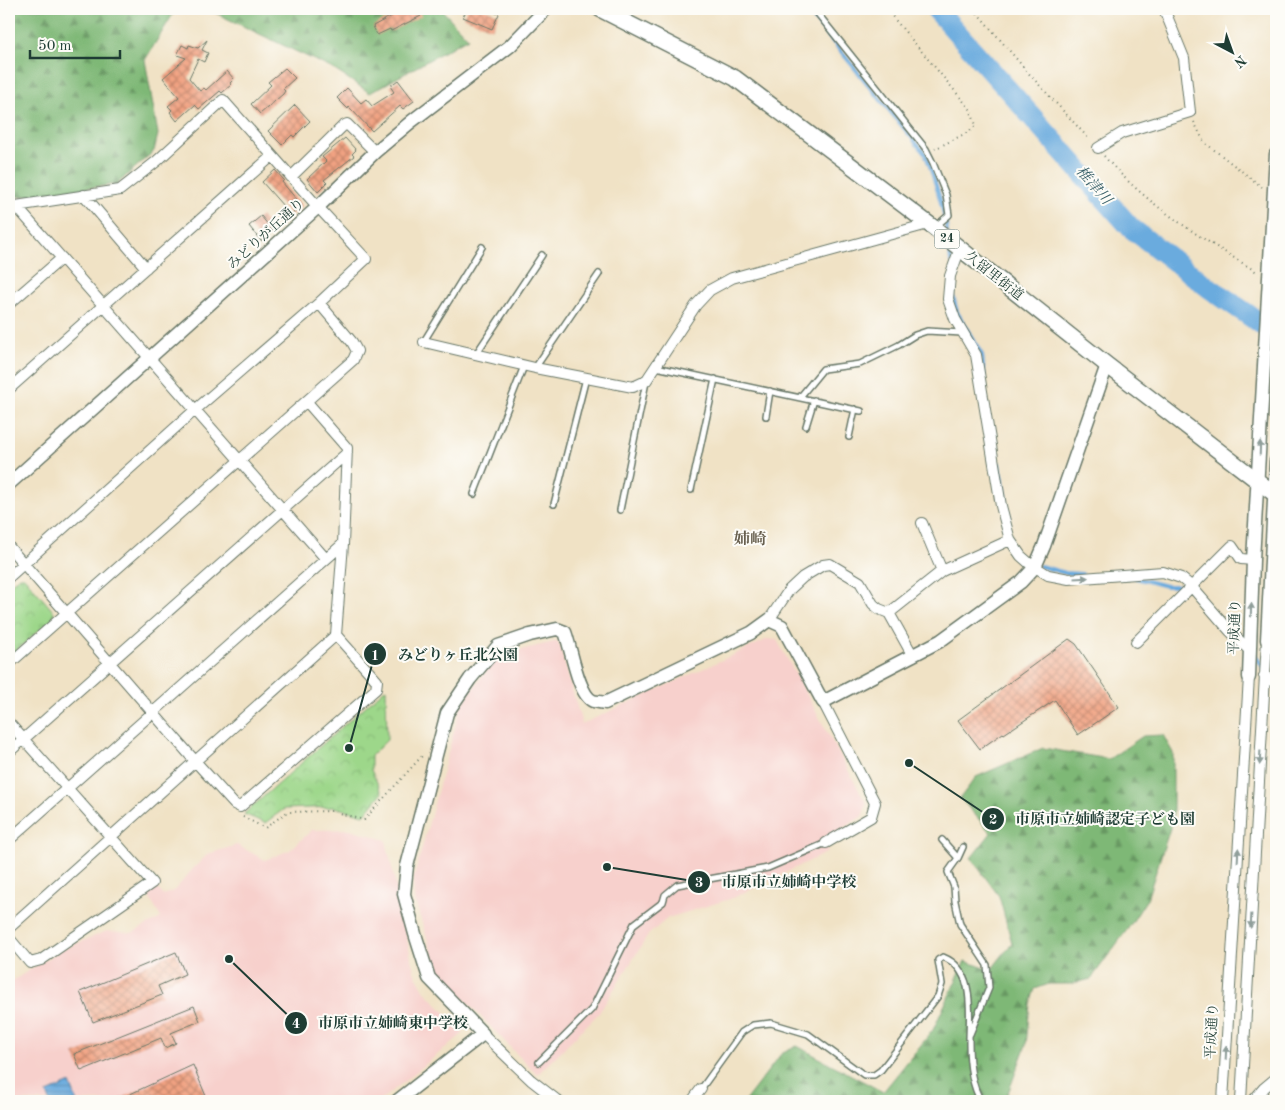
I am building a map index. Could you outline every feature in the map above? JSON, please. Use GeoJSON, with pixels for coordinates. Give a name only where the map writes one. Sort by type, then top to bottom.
{"type":"FeatureCollection","features":[{"type":"Feature","properties":{"kind":"main road","name":"久留里街道"},"geometry":{"type":"LineString","coordinates":[[600,9],[735,78],[933,225],[1107,365],[1276,495]]}},
{"type":"Feature","properties":{"kind":"street","name":"みどりが丘通り"},"geometry":{"type":"LineString","coordinates":[[9,484],[318,207],[375,152],[412,121],[510,46],[546,9]]}},
{"type":"Feature","properties":{"kind":"street"},"geometry":{"type":"LineString","coordinates":[[1098,148],[1122,133],[1190,112],[1184,58],[1164,9]]}},
{"type":"Feature","properties":{"kind":"street"},"geometry":{"type":"LineString","coordinates":[[9,577],[195,410],[319,303],[366,259],[223,100],[156,161],[120,190],[11,208]]}},
{"type":"Feature","properties":{"kind":"street"},"geometry":{"type":"LineString","coordinates":[[291,177],[347,124],[375,152]]}},
{"type":"Feature","properties":{"kind":"street","name":"平成通り"},"geometry":{"type":"LineString","coordinates":[[1223,1101],[1249,677],[1253,560],[1259,482],[1276,154]]}},
{"type":"Feature","properties":{"kind":"street"},"geometry":{"type":"LineString","coordinates":[[9,389],[272,156]]}},
{"type":"Feature","properties":{"kind":"street"},"geometry":{"type":"LineString","coordinates":[[84,195],[146,268]]}},
{"type":"Feature","properties":{"kind":"street"},"geometry":{"type":"LineString","coordinates":[[11,208],[62,258],[326,559]]}},
{"type":"Feature","properties":{"kind":"street"},"geometry":{"type":"LineString","coordinates":[[424,342],[530,367],[633,387],[646,381],[696,305],[710,290],[724,282],[933,225]]}},
{"type":"Feature","properties":{"kind":"street"},"geometry":{"type":"LineString","coordinates":[[960,248],[950,276],[948,299],[955,319],[976,355],[1001,506],[1010,540],[1021,556],[1048,575],[1069,579],[1163,572],[1181,578],[1191,586],[1230,631],[1250,650]]}},
{"type":"Feature","properties":{"kind":"street"},"geometry":{"type":"LineString","coordinates":[[9,304],[62,258]]}},
{"type":"Feature","properties":{"kind":"street"},"geometry":{"type":"LineString","coordinates":[[9,664],[353,360],[356,351],[352,342],[319,303]]}},
{"type":"Feature","properties":{"kind":"street"},"geometry":{"type":"LineString","coordinates":[[823,702],[940,641],[1021,582],[1035,567],[1107,365]]}},
{"type":"Feature","properties":{"kind":"street"},"geometry":{"type":"LineString","coordinates":[[9,928],[336,635],[343,544],[347,448],[307,402]]}},
{"type":"Feature","properties":{"kind":"street"},"geometry":{"type":"LineString","coordinates":[[9,752],[347,453]]}},
{"type":"Feature","properties":{"kind":"street"},"geometry":{"type":"LineString","coordinates":[[1241,1101],[1266,640],[1276,495],[1276,461]]}},
{"type":"Feature","properties":{"kind":"street"},"geometry":{"type":"LineString","coordinates":[[922,523],[942,571]]}},
{"type":"Feature","properties":{"kind":"street"},"geometry":{"type":"LineString","coordinates":[[889,613],[942,571],[1010,540]]}},
{"type":"Feature","properties":{"kind":"street"},"geometry":{"type":"LineString","coordinates":[[9,840],[343,544]]}},
{"type":"Feature","properties":{"kind":"street"},"geometry":{"type":"LineString","coordinates":[[1136,642],[1232,546],[1241,558],[1253,560]]}},
{"type":"Feature","properties":{"kind":"street"},"geometry":{"type":"LineString","coordinates":[[9,547],[195,761],[234,804],[240,807],[376,689],[377,681],[336,635]]}},
{"type":"Feature","properties":{"kind":"street"},"geometry":{"type":"LineString","coordinates":[[558,1101],[531,1080],[429,978],[414,934],[404,894],[407,866],[448,713],[470,679],[498,646],[557,628],[565,632],[578,679],[585,694],[592,701],[605,702],[751,633],[769,620],[789,590],[802,577],[823,565],[830,564],[860,582],[873,604],[889,613],[913,656]]}},
{"type":"Feature","properties":{"kind":"street"},"geometry":{"type":"LineString","coordinates":[[769,620],[782,626],[875,803],[871,817],[826,843]]}},
{"type":"Feature","properties":{"kind":"street"},"geometry":{"type":"LineString","coordinates":[[1264,676],[1276,683]]}},
{"type":"Feature","properties":{"kind":"street"},"geometry":{"type":"LineString","coordinates":[[9,723],[152,883],[41,960],[30,963],[9,938]]}},
{"type":"Feature","properties":{"kind":"street"},"geometry":{"type":"LineString","coordinates":[[397,1101],[483,1034]]}},
{"type":"Feature","properties":{"kind":"street"},"geometry":{"type":"LineString","coordinates":[[1254,1101],[1264,1088],[1276,1078]]}},
{"type":"Feature","properties":{"kind":"street"},"geometry":{"type":"LineString","coordinates":[[692,1101],[701,1089]]}},
{"type":"Feature","properties":{"kind":"lane"},"geometry":{"type":"LineString","coordinates":[[814,9],[928,152],[946,195],[949,215],[933,225]]}},
{"type":"Feature","properties":{"kind":"lane"},"geometry":{"type":"LineString","coordinates":[[424,342],[482,247]]}},
{"type":"Feature","properties":{"kind":"lane"},"geometry":{"type":"LineString","coordinates":[[476,354],[542,255]]}},
{"type":"Feature","properties":{"kind":"lane"},"geometry":{"type":"LineString","coordinates":[[474,494],[530,367],[599,274]]}},
{"type":"Feature","properties":{"kind":"lane"},"geometry":{"type":"LineString","coordinates":[[800,397],[823,369],[860,364],[900,345],[915,335],[927,331],[963,333]]}},
{"type":"Feature","properties":{"kind":"lane"},"geometry":{"type":"LineString","coordinates":[[656,367],[858,410],[849,437]]}},
{"type":"Feature","properties":{"kind":"lane"},"geometry":{"type":"LineString","coordinates":[[554,504],[586,378]]}},
{"type":"Feature","properties":{"kind":"lane"},"geometry":{"type":"LineString","coordinates":[[691,490],[715,379]]}},
{"type":"Feature","properties":{"kind":"lane"},"geometry":{"type":"LineString","coordinates":[[620,510],[646,381]]}},
{"type":"Feature","properties":{"kind":"lane"},"geometry":{"type":"LineString","coordinates":[[766,416],[770,391]]}},
{"type":"Feature","properties":{"kind":"lane"},"geometry":{"type":"LineString","coordinates":[[806,426],[814,400]]}},
{"type":"Feature","properties":{"kind":"lane"},"geometry":{"type":"LineString","coordinates":[[942,840],[958,858]]}},
{"type":"Feature","properties":{"kind":"lane"},"geometry":{"type":"LineString","coordinates":[[539,1062],[592,1009],[634,924],[663,902],[665,895],[677,885],[768,868],[826,843]]}},
{"type":"Feature","properties":{"kind":"lane"},"geometry":{"type":"LineString","coordinates":[[963,847],[948,872],[954,887],[960,924],[987,966],[988,988],[969,1036]]}},
{"type":"Feature","properties":{"kind":"lane"},"geometry":{"type":"LineString","coordinates":[[701,1089],[742,1032],[753,1025],[771,1023],[808,1034],[864,1075],[874,1075],[881,1070],[938,996],[942,984],[938,960],[942,957],[958,966],[963,975],[970,1000],[969,1036],[974,1089],[981,1101]]}},
{"type":"Feature","properties":{"kind":"path"},"geometry":{"type":"LineString","coordinates":[[886,9],[970,109],[976,125],[928,152]]}},
{"type":"Feature","properties":{"kind":"path"},"geometry":{"type":"LineString","coordinates":[[974,9],[1031,76],[1098,148],[1123,178],[1175,221],[1269,285]]}},
{"type":"Feature","properties":{"kind":"path"},"geometry":{"type":"LineString","coordinates":[[1190,112],[1204,142],[1274,195]]}},
{"type":"Feature","properties":{"kind":"path"},"geometry":{"type":"LineString","coordinates":[[240,807],[242,817],[265,828],[287,812],[332,810],[364,820],[428,750]]}},
{"type":"Feature","properties":{"kind":"shaded area"},"geometry":{"type":"Polygon","coordinates":[[[768,639],[777,640],[866,803],[863,816],[823,838],[828,852],[733,898],[668,918],[649,934],[599,1013],[537,1075],[438,972],[414,898],[413,881],[461,705],[490,666],[500,658],[512,652],[558,641],[582,724],[768,639]]]}},
{"type":"Feature","properties":{"kind":"shaded area"},"geometry":{"type":"Polygon","coordinates":[[[350,829],[386,840],[414,972],[425,991],[464,1033],[390,1093],[379,1101],[9,1101],[9,979],[14,980],[61,950],[107,931],[132,933],[161,918],[148,895],[147,888],[152,883],[163,895],[175,890],[208,854],[237,845],[265,860],[290,850],[312,830],[350,829]]]}},
{"type":"Feature","properties":{"kind":"green space"},"geometry":{"type":"Polygon","coordinates":[[[9,9],[176,9],[145,60],[158,134],[154,151],[117,184],[9,198],[9,9]]]}},
{"type":"Feature","properties":{"kind":"green space"},"geometry":{"type":"Polygon","coordinates":[[[207,9],[441,9],[468,38],[370,93],[333,69],[207,9]]]}},
{"type":"Feature","properties":{"kind":"green space"},"geometry":{"type":"Polygon","coordinates":[[[19,577],[24,577],[54,612],[54,617],[9,657],[9,585],[19,577]]]}},
{"type":"Feature","properties":{"kind":"green space"},"geometry":{"type":"Polygon","coordinates":[[[386,688],[387,740],[371,756],[371,770],[382,793],[364,815],[334,807],[284,809],[265,823],[244,814],[386,688]]]}},
{"type":"Feature","properties":{"kind":"green space"},"geometry":{"type":"Polygon","coordinates":[[[1163,735],[1173,753],[1173,819],[1147,899],[1091,979],[1071,984],[1049,984],[1035,989],[1030,1004],[1026,1045],[1005,1101],[745,1101],[781,1054],[797,1046],[883,1092],[933,1030],[965,961],[991,970],[1012,943],[999,896],[971,858],[991,833],[960,798],[976,777],[1043,748],[1109,759],[1143,736],[1163,735]]]}},
{"type":"Feature","properties":{"kind":"water"},"geometry":{"type":"Polygon","coordinates":[[[70,1083],[77,1101],[50,1101],[47,1093],[70,1083]]]}},
{"type":"Feature","properties":{"kind":"building"},"geometry":{"type":"Polygon","coordinates":[[[395,9],[418,9],[421,16],[391,31],[390,29],[377,35],[373,26],[397,13],[395,9]]]}},
{"type":"Feature","properties":{"kind":"building"},"geometry":{"type":"Polygon","coordinates":[[[467,9],[485,9],[499,14],[492,29],[463,17],[467,9]]]}},
{"type":"Feature","properties":{"kind":"building"},"geometry":{"type":"Polygon","coordinates":[[[207,40],[202,50],[208,53],[204,62],[198,59],[189,78],[200,91],[204,88],[206,90],[227,71],[234,79],[230,83],[232,84],[222,93],[220,91],[199,109],[195,105],[177,121],[168,106],[179,97],[163,78],[186,58],[177,55],[182,45],[188,48],[189,45],[198,48],[207,40]]]}},
{"type":"Feature","properties":{"kind":"building"},"geometry":{"type":"Polygon","coordinates":[[[285,68],[295,78],[283,89],[285,91],[283,94],[260,114],[251,104],[271,85],[268,82],[285,68]]]}},
{"type":"Feature","properties":{"kind":"building"},"geometry":{"type":"Polygon","coordinates":[[[398,80],[414,101],[403,109],[400,106],[372,131],[349,107],[348,109],[337,98],[347,88],[361,103],[366,99],[372,106],[394,92],[390,86],[398,80]]]}},
{"type":"Feature","properties":{"kind":"building"},"geometry":{"type":"Polygon","coordinates":[[[295,105],[310,121],[294,137],[292,135],[282,145],[268,131],[295,105]]]}},
{"type":"Feature","properties":{"kind":"building"},"geometry":{"type":"Polygon","coordinates":[[[345,138],[356,150],[352,154],[354,156],[324,180],[327,183],[318,192],[307,179],[326,161],[322,157],[345,138]]]}},
{"type":"Feature","properties":{"kind":"building"},"geometry":{"type":"Polygon","coordinates":[[[275,170],[284,180],[282,182],[302,206],[291,215],[262,182],[275,170]]]}},
{"type":"Feature","properties":{"kind":"building"},"geometry":{"type":"Polygon","coordinates":[[[261,216],[273,231],[261,241],[249,226],[261,216]]]}},
{"type":"Feature","properties":{"kind":"building"},"geometry":{"type":"Polygon","coordinates":[[[1069,639],[1076,644],[1119,707],[1078,735],[1055,700],[980,749],[958,720],[1069,639]]]}},
{"type":"Feature","properties":{"kind":"building"},"geometry":{"type":"Polygon","coordinates":[[[176,952],[185,974],[158,986],[162,995],[93,1022],[80,992],[176,952]]]}},
{"type":"Feature","properties":{"kind":"building"},"geometry":{"type":"Polygon","coordinates":[[[194,1006],[200,1021],[171,1033],[176,1043],[165,1048],[161,1038],[81,1071],[74,1054],[194,1006]]]}},
{"type":"Feature","properties":{"kind":"building"},"geometry":{"type":"Polygon","coordinates":[[[193,1065],[208,1101],[115,1101],[193,1065]]]}},
{"type":"Feature","properties":{"kind":"waterway"},"geometry":{"type":"LineString","coordinates":[[806,9],[926,155],[947,231]]}},
{"type":"Feature","properties":{"kind":"waterway","name":"椎津川"},"geometry":{"type":"LineString","coordinates":[[936,9],[1131,228],[1208,287],[1276,334]]}},
{"type":"Feature","properties":{"kind":"waterway"},"geometry":{"type":"LineString","coordinates":[[949,246],[951,261]]}},
{"type":"Feature","properties":{"kind":"waterway"},"geometry":{"type":"LineString","coordinates":[[954,278],[953,296],[957,312],[982,355],[984,376]]}},
{"type":"Feature","properties":{"kind":"waterway"},"geometry":{"type":"LineString","coordinates":[[999,464],[1009,519]]}},
{"type":"Feature","properties":{"kind":"waterway"},"geometry":{"type":"LineString","coordinates":[[1040,566],[1065,573],[1082,574]]}},
{"type":"Feature","properties":{"kind":"waterway"},"geometry":{"type":"LineString","coordinates":[[1136,578],[1166,586],[1186,586]]}},
{"type":"Feature","properties":{"kind":"waterway"},"geometry":{"type":"LineString","coordinates":[[1253,653],[1264,668]]}},
{"type":"Feature","properties":{"kind":"place","name":"みどりヶ丘北公園"},"geometry":{"type":"Point","coordinates":[349,748]}},
{"type":"Feature","properties":{"kind":"place","name":"市原市立姉崎認定子ども園"},"geometry":{"type":"Point","coordinates":[909,763]}},
{"type":"Feature","properties":{"kind":"place","name":"市原市立姉崎中学校"},"geometry":{"type":"Point","coordinates":[607,867]}},
{"type":"Feature","properties":{"kind":"place","name":"市原市立姉崎東中学校"},"geometry":{"type":"Point","coordinates":[229,959]}},
{"type":"Feature","properties":{"kind":"district","name":"姉崎"},"geometry":{"type":"Point","coordinates":[750,540]}}]}
